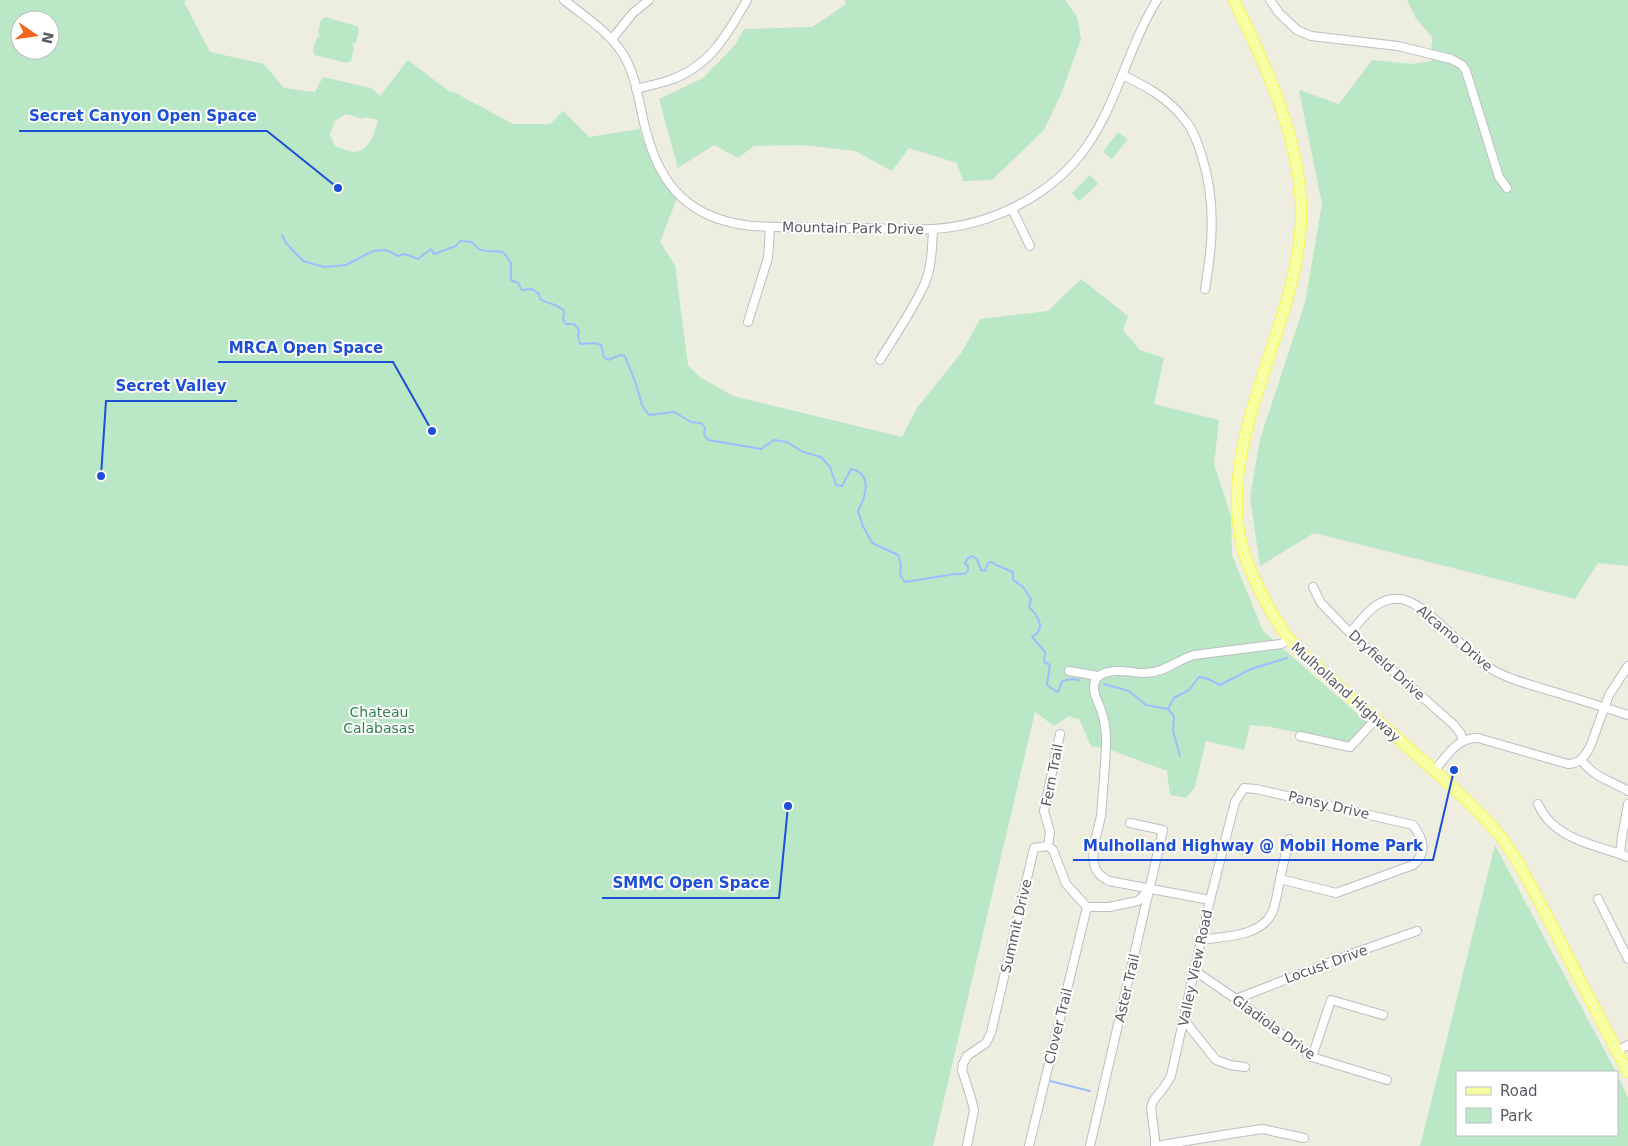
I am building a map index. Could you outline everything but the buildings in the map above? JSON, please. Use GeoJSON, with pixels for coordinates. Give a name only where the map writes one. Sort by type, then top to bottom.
{"type":"FeatureCollection","features":[{"type":"Feature","properties":{"kind":"main road","name":"Mulholland Highway"},"geometry":{"type":"LineString","coordinates":[[1234,0],[1265,65],[1283,116],[1296,164],[1300,189],[1301,222],[1293,276],[1245,437],[1239,470],[1237,507],[1242,544],[1252,577],[1288,639],[1375,720],[1434,771],[1500,836],[1512,852],[1528,880],[1628,1072]]}},
{"type":"Feature","properties":{"kind":"street","name":"Mountain Park Drive"},"geometry":{"type":"LineString","coordinates":[[564,0],[612,39],[623,54],[631,70],[655,161],[668,182],[680,196],[695,208],[713,218],[732,224],[770,227],[933,229],[966,224],[1012,209],[1044,189],[1074,163],[1101,123],[1155,3],[1162,0]]}},
{"type":"Feature","properties":{"kind":"street"},"geometry":{"type":"LineString","coordinates":[[612,39],[633,13],[649,0]]}},
{"type":"Feature","properties":{"kind":"street"},"geometry":{"type":"LineString","coordinates":[[636,89],[668,81],[684,74],[708,57],[726,36],[747,0]]}},
{"type":"Feature","properties":{"kind":"street"},"geometry":{"type":"LineString","coordinates":[[1146,0],[1155,3]]}},
{"type":"Feature","properties":{"kind":"street"},"geometry":{"type":"LineString","coordinates":[[1270,0],[1279,13],[1297,30],[1311,36],[1398,46],[1451,58],[1462,65],[1466,71],[1499,177],[1507,188]]}},
{"type":"Feature","properties":{"kind":"street"},"geometry":{"type":"LineString","coordinates":[[1122,75],[1146,86],[1174,107],[1185,120],[1200,149],[1209,183],[1212,204],[1212,243],[1205,289]]}},
{"type":"Feature","properties":{"kind":"street"},"geometry":{"type":"LineString","coordinates":[[1012,209],[1030,246]]}},
{"type":"Feature","properties":{"kind":"street"},"geometry":{"type":"LineString","coordinates":[[748,322],[768,258],[770,227]]}},
{"type":"Feature","properties":{"kind":"street"},"geometry":{"type":"LineString","coordinates":[[880,360],[925,281],[932,257],[933,229]]}},
{"type":"Feature","properties":{"kind":"street","name":"Dryfield Drive"},"geometry":{"type":"LineString","coordinates":[[1314,587],[1321,603],[1350,633],[1454,725],[1461,734],[1463,741]]}},
{"type":"Feature","properties":{"kind":"street","name":"Alcamo Drive"},"geometry":{"type":"LineString","coordinates":[[1350,633],[1379,603],[1392,599],[1403,599],[1413,602],[1424,610],[1480,661],[1500,674],[1628,715]]}},
{"type":"Feature","properties":{"kind":"street"},"geometry":{"type":"LineString","coordinates":[[1069,671],[1098,676],[1110,672],[1152,672],[1165,669],[1194,655],[1281,644],[1288,639]]}},
{"type":"Feature","properties":{"kind":"street"},"geometry":{"type":"LineString","coordinates":[[1434,771],[1455,746],[1470,738],[1478,738],[1568,764],[1581,760],[1590,747],[1609,695],[1628,666]]}},
{"type":"Feature","properties":{"kind":"street"},"geometry":{"type":"LineString","coordinates":[[1098,676],[1094,684],[1094,693],[1103,714],[1106,739],[1101,814],[1094,853],[1096,871],[1109,881],[1210,900]]}},
{"type":"Feature","properties":{"kind":"street"},"geometry":{"type":"LineString","coordinates":[[1300,736],[1350,747],[1375,720]]}},
{"type":"Feature","properties":{"kind":"street","name":"Fern Trail"},"geometry":{"type":"LineString","coordinates":[[1048,846],[1050,832],[1044,811],[1060,734]]}},
{"type":"Feature","properties":{"kind":"street"},"geometry":{"type":"LineString","coordinates":[[1581,760],[1600,777],[1620,785],[1628,791]]}},
{"type":"Feature","properties":{"kind":"street","name":"Pansy Drive"},"geometry":{"type":"LineString","coordinates":[[1244,788],[1256,789],[1413,825],[1422,838],[1423,846],[1420,859],[1413,865],[1336,893],[1280,879]]}},
{"type":"Feature","properties":{"kind":"street","name":"Valley View Road"},"geometry":{"type":"LineString","coordinates":[[1155,1146],[1151,1108],[1153,1101],[1171,1076],[1210,900],[1235,802],[1244,788]]}},
{"type":"Feature","properties":{"kind":"street"},"geometry":{"type":"LineString","coordinates":[[1538,804],[1548,821],[1563,834],[1624,855],[1623,830],[1628,804]]}},
{"type":"Feature","properties":{"kind":"street","name":"Aster Trail"},"geometry":{"type":"LineString","coordinates":[[1090,1146],[1163,830],[1130,823]]}},
{"type":"Feature","properties":{"kind":"street"},"geometry":{"type":"LineString","coordinates":[[1202,940],[1251,932],[1264,923],[1272,911],[1289,839]]}},
{"type":"Feature","properties":{"kind":"street"},"geometry":{"type":"LineString","coordinates":[[1048,846],[1053,850],[1066,884],[1087,907],[1109,908],[1138,901],[1150,889]]}},
{"type":"Feature","properties":{"kind":"street","name":"Summit Drive"},"geometry":{"type":"LineString","coordinates":[[967,1146],[974,1110],[962,1070],[963,1064],[967,1056],[986,1043],[991,1033],[1034,850],[1035,847],[1048,846]]}},
{"type":"Feature","properties":{"kind":"street"},"geometry":{"type":"LineString","coordinates":[[1598,900],[1628,959]]}},
{"type":"Feature","properties":{"kind":"street","name":"Clover Trail"},"geometry":{"type":"LineString","coordinates":[[1029,1146],[1087,907]]}},
{"type":"Feature","properties":{"kind":"street","name":"Locust Drive"},"geometry":{"type":"LineString","coordinates":[[1236,998],[1346,956],[1417,932]]}},
{"type":"Feature","properties":{"kind":"street","name":"Gladiola Drive"},"geometry":{"type":"LineString","coordinates":[[1195,971],[1236,998],[1312,1057],[1387,1080]]}},
{"type":"Feature","properties":{"kind":"street"},"geometry":{"type":"LineString","coordinates":[[1312,1057],[1331,1000],[1383,1015]]}},
{"type":"Feature","properties":{"kind":"street"},"geometry":{"type":"LineString","coordinates":[[1184,1020],[1216,1060],[1230,1065],[1245,1067]]}},
{"type":"Feature","properties":{"kind":"street"},"geometry":{"type":"LineString","coordinates":[[1618,1051],[1628,1045]]}},
{"type":"Feature","properties":{"kind":"street"},"geometry":{"type":"LineString","coordinates":[[1155,1146],[1263,1129],[1304,1138]]}},
{"type":"Feature","properties":{"kind":"green space","name":"Chateau Calabasas"},"geometry":{"type":"Polygon","coordinates":[[[0,0],[186,0],[184,2],[210,52],[264,64],[284,88],[315,92],[323,77],[371,88],[380,96],[408,60],[450,92],[452,91],[513,124],[550,124],[563,111],[589,137],[640,129],[642,138],[649,136],[677,198],[660,242],[675,265],[688,365],[700,377],[733,396],[902,437],[917,408],[962,352],[980,319],[1048,311],[1081,279],[1128,316],[1123,330],[1140,350],[1164,358],[1154,404],[1219,420],[1214,464],[1231,516],[1232,555],[1263,631],[1367,722],[1352,740],[1347,743],[1271,727],[1250,725],[1244,750],[1206,741],[1195,787],[1186,798],[1170,795],[1167,771],[1111,750],[1091,746],[1079,719],[1069,716],[1054,726],[1035,712],[933,1146],[0,1146],[0,0]],[[346,114],[335,121],[330,135],[335,146],[353,152],[364,148],[371,140],[378,120],[365,117],[363,119],[346,114]]]}},
{"type":"Feature","properties":{"kind":"green space"},"geometry":{"type":"Polygon","coordinates":[[[845,0],[1065,0],[1077,17],[1081,39],[1061,94],[1044,130],[992,180],[963,181],[957,163],[909,148],[892,171],[855,151],[803,145],[754,146],[738,158],[714,145],[678,168],[659,99],[703,78],[736,44],[744,29],[812,27],[845,5],[845,0]]]}},
{"type":"Feature","properties":{"kind":"green space"},"geometry":{"type":"Polygon","coordinates":[[[1407,0],[1628,0],[1628,566],[1598,563],[1575,599],[1314,533],[1260,566],[1250,497],[1260,439],[1305,303],[1322,204],[1299,90],[1339,104],[1372,60],[1413,64],[1431,61],[1432,37],[1415,17],[1407,0]]]}},
{"type":"Feature","properties":{"kind":"green space"},"geometry":{"type":"Polygon","coordinates":[[[325,17],[357,26],[359,29],[356,42],[352,44],[354,48],[351,61],[347,63],[315,55],[313,51],[316,39],[320,36],[318,32],[321,20],[325,17]]]}},
{"type":"Feature","properties":{"kind":"green space"},"geometry":{"type":"Polygon","coordinates":[[[1118,132],[1128,139],[1112,159],[1103,152],[1118,132]]]}},
{"type":"Feature","properties":{"kind":"green space"},"geometry":{"type":"Polygon","coordinates":[[[1090,175],[1098,184],[1079,201],[1072,193],[1090,175]]]}},
{"type":"Feature","properties":{"kind":"green space"},"geometry":{"type":"Polygon","coordinates":[[[1495,845],[1615,1071],[1456,1071],[1456,1136],[1618,1136],[1618,1076],[1628,1098],[1628,1146],[1420,1146],[1495,845]]]}},
{"type":"Feature","properties":{"kind":"waterway"},"geometry":{"type":"LineString","coordinates":[[282,235],[286,243],[303,261],[324,267],[346,265],[373,251],[386,250],[398,256],[405,254],[418,259],[431,249],[434,254],[456,246],[460,241],[472,242],[483,251],[503,252],[511,263],[511,280],[518,283],[522,290],[532,289],[539,294],[540,299],[562,309],[564,311],[563,320],[566,324],[574,324],[579,330],[580,344],[595,343],[601,345],[604,357],[608,360],[620,355],[625,356],[642,405],[649,415],[674,412],[691,422],[701,423],[705,428],[704,435],[708,440],[761,449],[774,440],[787,442],[803,452],[821,457],[830,467],[836,485],[842,486],[851,469],[858,472],[865,481],[866,486],[858,511],[863,526],[872,543],[898,555],[901,564],[900,575],[905,582],[964,574],[968,571],[968,566],[965,564],[968,558],[972,556],[977,559],[981,570],[985,571],[988,563],[992,562],[1013,572],[1013,580],[1023,587],[1031,599],[1029,607],[1036,614],[1040,623],[1039,631],[1032,637],[1045,652],[1044,662],[1050,665],[1047,685],[1057,692],[1062,681],[1079,680]]}},
{"type":"Feature","properties":{"kind":"waterway"},"geometry":{"type":"LineString","coordinates":[[1104,684],[1129,691],[1146,705],[1168,709],[1174,698],[1189,690],[1199,677],[1220,685],[1251,669],[1287,658]]}},
{"type":"Feature","properties":{"kind":"waterway"},"geometry":{"type":"LineString","coordinates":[[1168,709],[1174,716],[1173,731],[1180,756]]}},
{"type":"Feature","properties":{"kind":"waterway"},"geometry":{"type":"LineString","coordinates":[[1050,1081],[1090,1091]]}},
{"type":"Feature","properties":{"kind":"place","name":"Secret Canyon Open Space"},"geometry":{"type":"Point","coordinates":[338,188]}},
{"type":"Feature","properties":{"kind":"place","name":"MRCA Open Space"},"geometry":{"type":"Point","coordinates":[432,431]}},
{"type":"Feature","properties":{"kind":"place","name":"Secret Valley"},"geometry":{"type":"Point","coordinates":[101,476]}},
{"type":"Feature","properties":{"kind":"place","name":"Mulholland Highway @ Mobil Home Park"},"geometry":{"type":"Point","coordinates":[1454,770]}},
{"type":"Feature","properties":{"kind":"place","name":"SMMC Open Space"},"geometry":{"type":"Point","coordinates":[788,806]}}]}
